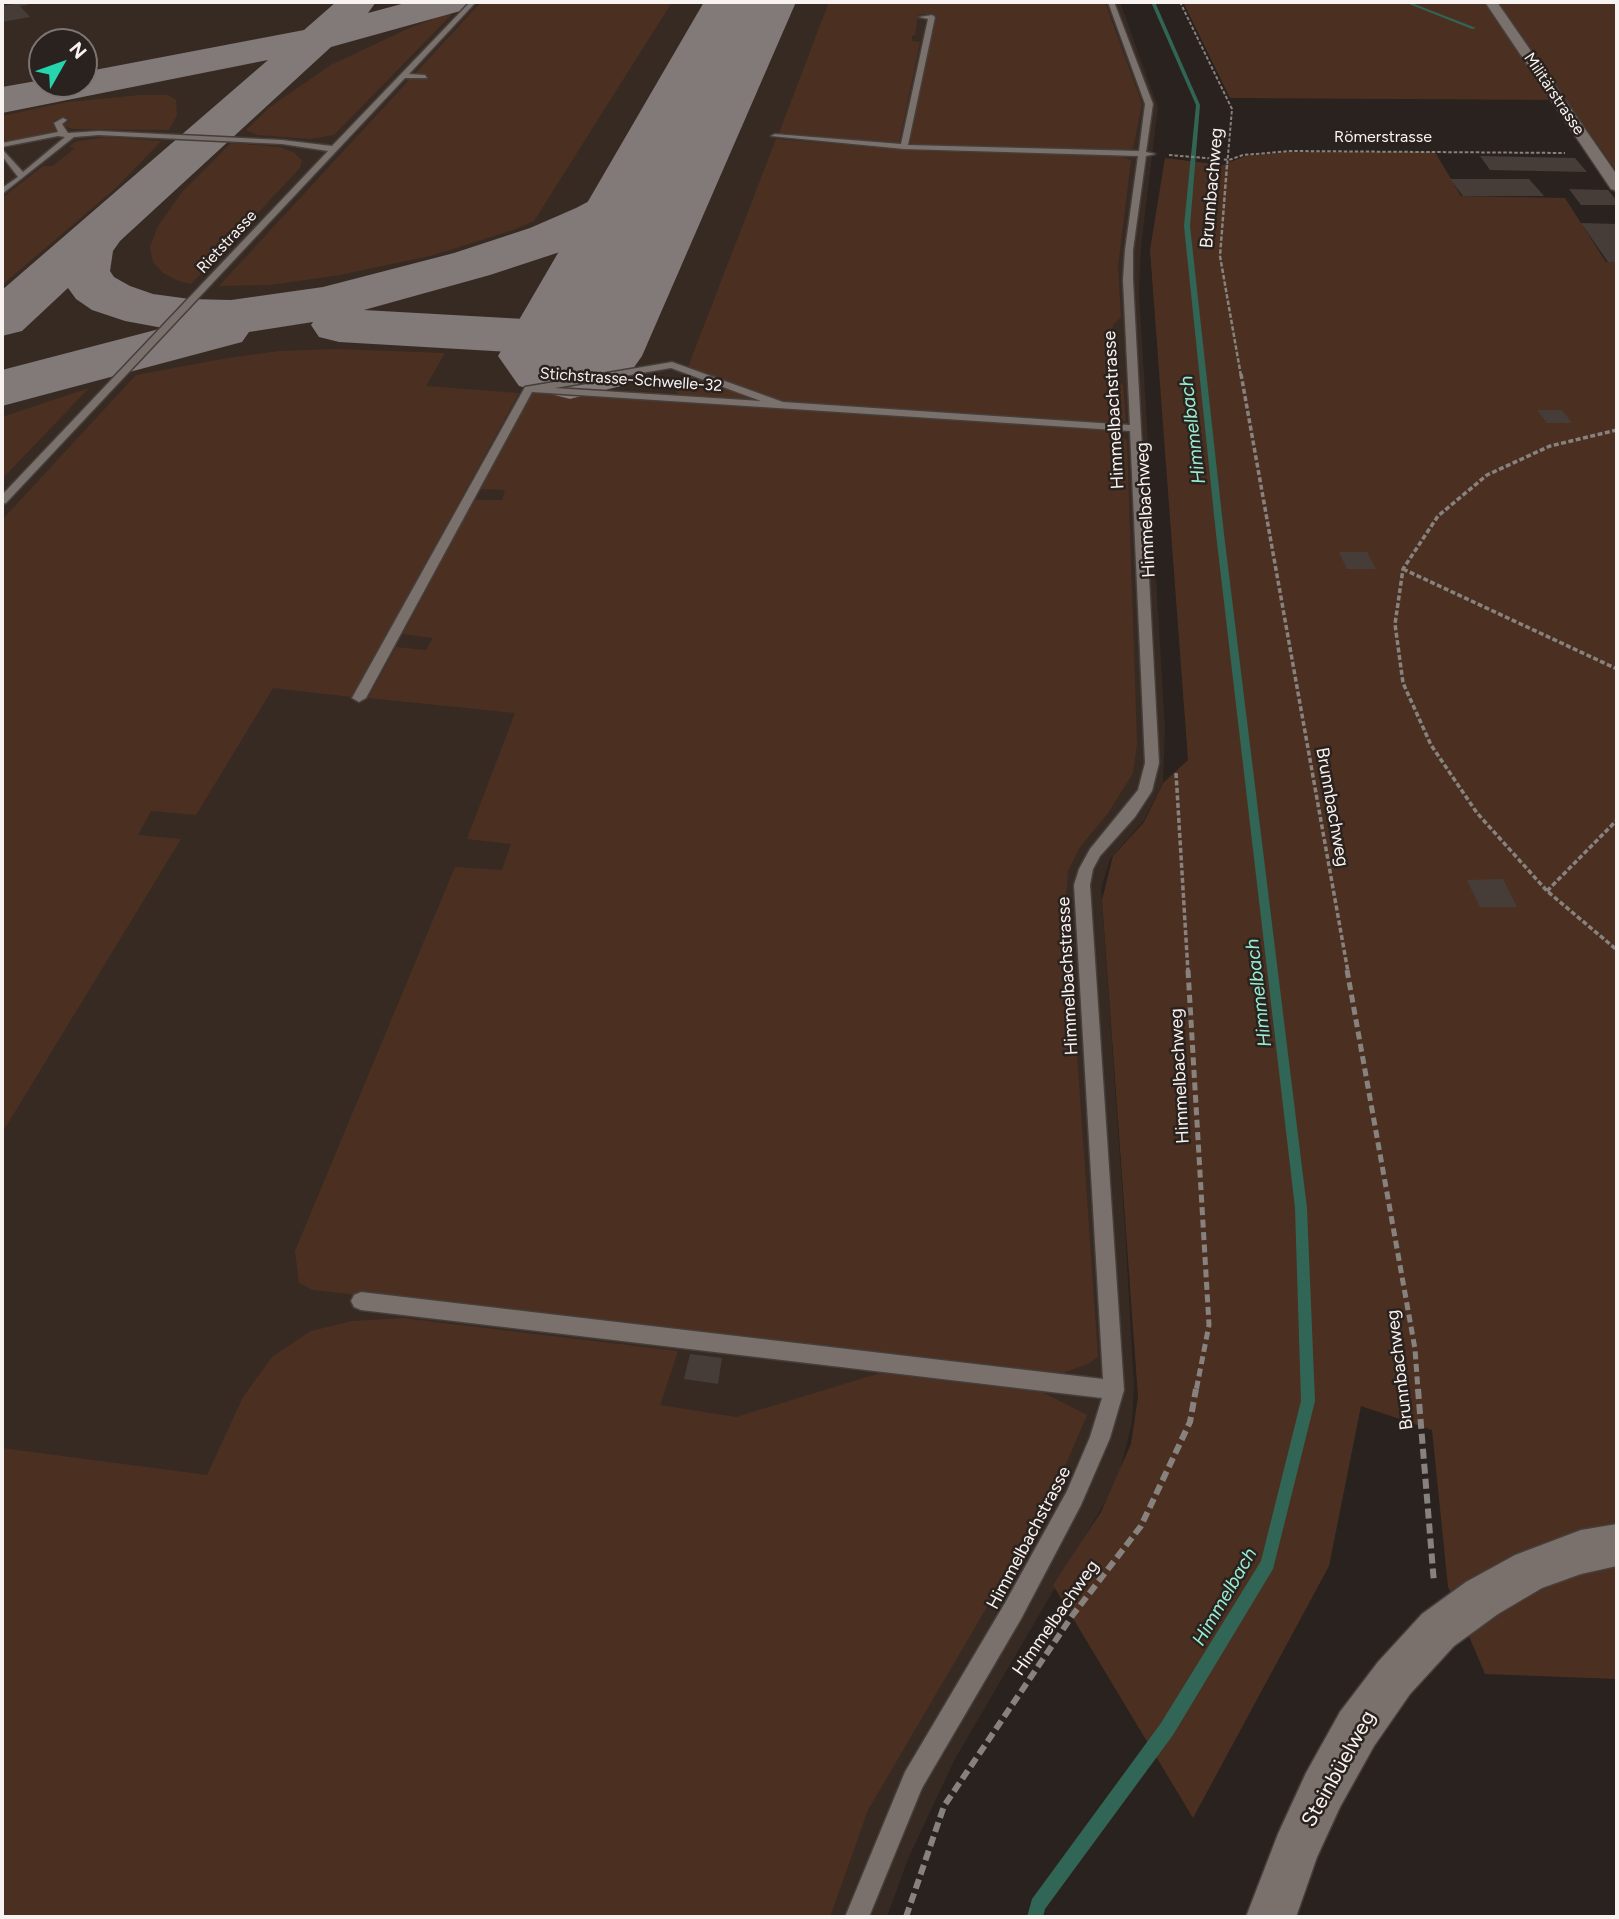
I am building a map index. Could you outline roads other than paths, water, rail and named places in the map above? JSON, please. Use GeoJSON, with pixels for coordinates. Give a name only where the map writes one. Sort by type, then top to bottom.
{"type":"FeatureCollection","features":[{"type":"Feature","properties":{"kind":"street","name":"Militärstrasse"},"geometry":{"type":"LineString","coordinates":[[1490,2],[1617,186]]}},
{"type":"Feature","properties":{"kind":"street","name":"Steinbüelweg"},"geometry":{"type":"LineString","coordinates":[[1271,1917],[1300,1839],[1357,1729],[1394,1678],[1438,1630],[1482,1598],[1530,1570],[1581,1552],[1617,1545]]}},
{"type":"Feature","properties":{"kind":"lane","name":"Rietstrasse"},"geometry":{"type":"LineString","coordinates":[[2,501],[473,2]]}},
{"type":"Feature","properties":{"kind":"lane","name":"Himmelbachstrasse"},"geometry":{"type":"LineString","coordinates":[[857,1917],[912,1780],[1013,1611],[1074,1498],[1100,1438],[1114,1390],[1082,885],[1086,869],[1095,853],[1130,813],[1144,791],[1152,763],[1128,280],[1146,154],[1149,104],[1111,2]]}},
{"type":"Feature","properties":{"kind":"lane"},"geometry":{"type":"LineString","coordinates":[[904,147],[932,17],[922,17]]}},
{"type":"Feature","properties":{"kind":"lane"},"geometry":{"type":"LineString","coordinates":[[917,37],[927,38]]}},
{"type":"Feature","properties":{"kind":"lane"},"geometry":{"type":"LineString","coordinates":[[403,76],[425,77]]}},
{"type":"Feature","properties":{"kind":"lane"},"geometry":{"type":"LineString","coordinates":[[2,192],[70,140],[58,123],[63,120]]}},
{"type":"Feature","properties":{"kind":"lane"},"geometry":{"type":"LineString","coordinates":[[2,145],[66,134],[99,133],[269,141],[334,149]]}},
{"type":"Feature","properties":{"kind":"lane"},"geometry":{"type":"LineString","coordinates":[[775,136],[904,147],[1146,154]]}},
{"type":"Feature","properties":{"kind":"lane"},"geometry":{"type":"LineString","coordinates":[[2,152],[22,177]]}},
{"type":"Feature","properties":{"kind":"lane","name":"Stichstrasse-Schwelle-32"},"geometry":{"type":"LineString","coordinates":[[529,389],[672,365],[779,404]]}},
{"type":"Feature","properties":{"kind":"lane"},"geometry":{"type":"LineString","coordinates":[[359,698],[529,389]]}},
{"type":"Feature","properties":{"kind":"lane","name":"Stichstrasse-Schwelle-32"},"geometry":{"type":"LineString","coordinates":[[529,389],[1134,428]]}},
{"type":"Feature","properties":{"kind":"lane"},"geometry":{"type":"LineString","coordinates":[[361,1301],[1114,1390]]}},
{"type":"Feature","properties":{"kind":"waterway","name":"Himmelbach"},"geometry":{"type":"LineString","coordinates":[[1035,1917],[1038,1905],[1167,1729],[1268,1564],[1308,1401],[1301,1208],[1220,534],[1187,226],[1198,105],[1153,2]]}},
{"type":"Feature","properties":{"kind":"waterway"},"geometry":{"type":"LineString","coordinates":[[1406,2],[1474,28]]}}]}
